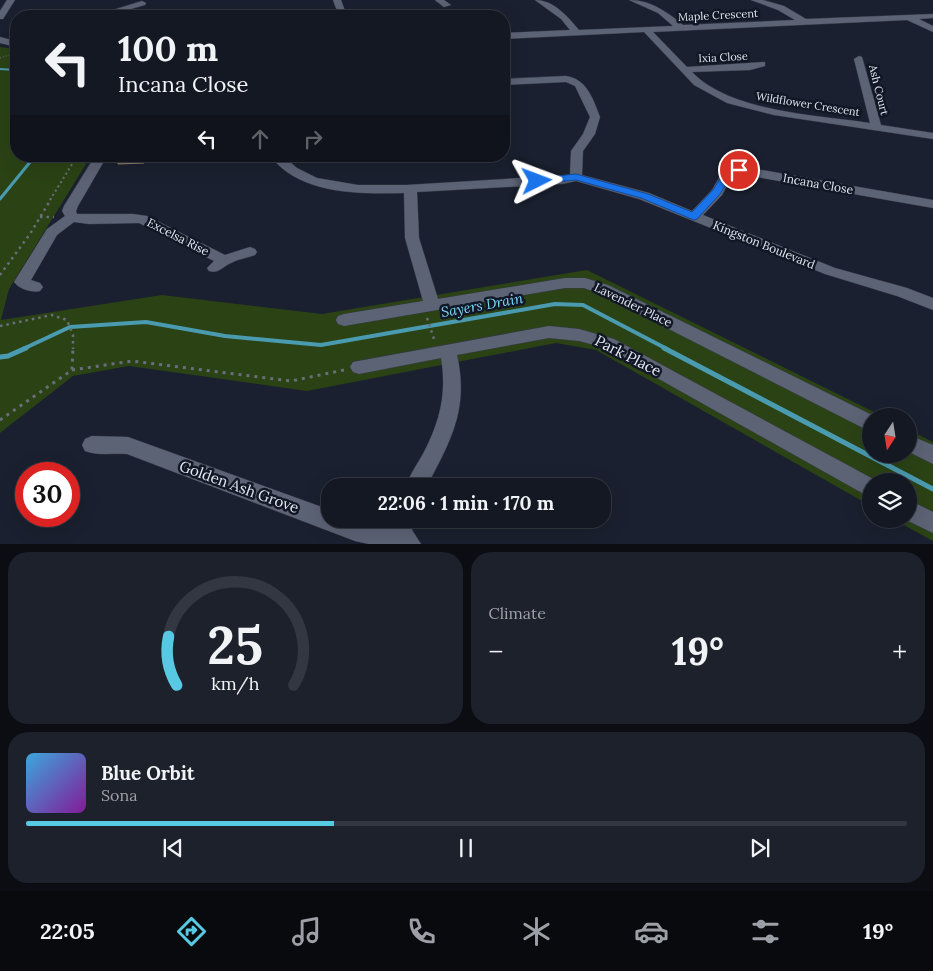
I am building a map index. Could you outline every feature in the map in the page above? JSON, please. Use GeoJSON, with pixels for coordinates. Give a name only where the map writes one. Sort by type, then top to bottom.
{"type":"FeatureCollection","features":[{"type":"Feature","properties":{"kind":"street"},"geometry":{"type":"LineString","coordinates":[[0,17],[10,0]]}},
{"type":"Feature","properties":{"kind":"street"},"geometry":{"type":"LineString","coordinates":[[439,0],[447,5]]}},
{"type":"Feature","properties":{"kind":"street"},"geometry":{"type":"LineString","coordinates":[[539,0],[564,17],[576,32]]}},
{"type":"Feature","properties":{"kind":"street"},"geometry":{"type":"LineString","coordinates":[[633,0],[661,11],[680,28]]}},
{"type":"Feature","properties":{"kind":"street"},"geometry":{"type":"LineString","coordinates":[[755,0],[781,8],[804,22]]}},
{"type":"Feature","properties":{"kind":"street"},"geometry":{"type":"LineString","coordinates":[[120,10],[142,4]]}},
{"type":"Feature","properties":{"kind":"street","name":"Maple Crescent"},"geometry":{"type":"LineString","coordinates":[[510,36],[933,16]]}},
{"type":"Feature","properties":{"kind":"street"},"geometry":{"type":"LineString","coordinates":[[909,17],[933,29]]}},
{"type":"Feature","properties":{"kind":"street","name":"Wildflower Crescent"},"geometry":{"type":"LineString","coordinates":[[646,29],[703,88],[743,105],[774,112],[933,136]]}},
{"type":"Feature","properties":{"kind":"street","name":"Ash Court"},"geometry":{"type":"LineString","coordinates":[[859,59],[876,127]]}},
{"type":"Feature","properties":{"kind":"street","name":"Ixia Close"},"geometry":{"type":"LineString","coordinates":[[685,70],[750,67],[762,64]]}},
{"type":"Feature","properties":{"kind":"street"},"geometry":{"type":"LineString","coordinates":[[510,82],[566,78],[579,84],[595,117],[589,134],[577,152],[576,177]]}},
{"type":"Feature","properties":{"kind":"street"},"geometry":{"type":"LineString","coordinates":[[35,287],[22,282],[52,232],[72,217],[69,211],[71,206],[97,162]]}},
{"type":"Feature","properties":{"kind":"street","name":"Kingston Boulevard"},"geometry":{"type":"LineString","coordinates":[[281,162],[298,174],[325,184],[352,189],[562,180],[576,177],[644,196],[830,271],[902,292],[932,307]]}},
{"type":"Feature","properties":{"kind":"street","name":"Incana Close"},"geometry":{"type":"LineString","coordinates":[[694,216],[717,192],[727,174],[739,170],[933,204]]}},
{"type":"Feature","properties":{"kind":"street"},"geometry":{"type":"LineString","coordinates":[[410,188],[412,238],[428,305]]}},
{"type":"Feature","properties":{"kind":"street","name":"Excelsa Rise"},"geometry":{"type":"LineString","coordinates":[[72,217],[81,220],[129,216],[142,219],[219,264],[250,252]]}},
{"type":"Feature","properties":{"kind":"street","name":"Lavender Place"},"geometry":{"type":"LineString","coordinates":[[344,320],[565,283],[585,283],[594,285],[862,419]]}},
{"type":"Feature","properties":{"kind":"street","name":"Park Place"},"geometry":{"type":"LineString","coordinates":[[359,367],[549,332],[563,332],[593,337],[608,343],[862,484]]}},
{"type":"Feature","properties":{"kind":"street"},"geometry":{"type":"LineString","coordinates":[[420,478],[445,427],[452,404],[453,385],[443,352]]}},
{"type":"Feature","properties":{"kind":"street","name":"Golden Ash Grove"},"geometry":{"type":"LineString","coordinates":[[92,446],[111,444],[128,446],[355,530],[381,535],[404,532]]}},
{"type":"Feature","properties":{"kind":"street"},"geometry":{"type":"LineString","coordinates":[[918,448],[933,455]]}},
{"type":"Feature","properties":{"kind":"street"},"geometry":{"type":"LineString","coordinates":[[917,514],[933,523]]}},
{"type":"Feature","properties":{"kind":"path"},"geometry":{"type":"LineString","coordinates":[[0,275],[30,234],[73,162]]}},
{"type":"Feature","properties":{"kind":"path"},"geometry":{"type":"LineString","coordinates":[[428,305],[443,352]]}},
{"type":"Feature","properties":{"kind":"path"},"geometry":{"type":"LineString","coordinates":[[0,326],[52,315],[67,320],[73,335],[72,370]]}},
{"type":"Feature","properties":{"kind":"path"},"geometry":{"type":"LineString","coordinates":[[0,420],[72,370],[132,361],[291,381],[359,367]]}},
{"type":"Feature","properties":{"kind":"green space"},"geometry":{"type":"Polygon","coordinates":[[[0,47],[10,48],[10,162],[87,162],[9,289],[1,320],[162,295],[322,314],[587,270],[866,408],[862,408],[862,463],[917,463],[918,434],[933,442],[933,541],[909,528],[917,528],[917,473],[862,473],[862,501],[596,350],[556,343],[307,391],[129,366],[73,376],[0,433],[0,47]]]}},
{"type":"Feature","properties":{"kind":"building"},"geometry":{"type":"Polygon","coordinates":[[[118,162],[144,162],[144,163],[118,164],[118,162]]]}},
{"type":"Feature","properties":{"kind":"waterway"},"geometry":{"type":"LineString","coordinates":[[0,69],[10,70]]}},
{"type":"Feature","properties":{"kind":"waterway"},"geometry":{"type":"LineString","coordinates":[[0,199],[30,162]]}},
{"type":"Feature","properties":{"kind":"waterway","name":"Sayers Drain"},"geometry":{"type":"LineString","coordinates":[[23,349],[70,327],[146,322],[225,336],[321,345],[555,304],[583,305],[667,349]]}},
{"type":"Feature","properties":{"kind":"waterway","name":"Sayers Drain"},"geometry":{"type":"LineString","coordinates":[[0,357],[8,356],[26,348]]}},
{"type":"Feature","properties":{"kind":"waterway","name":"Sayers Drain"},"geometry":{"type":"LineString","coordinates":[[664,348],[933,489]]}},
{"type":"Feature","properties":{"kind":"route"},"geometry":{"type":"LineString","coordinates":[[537,181],[562,180],[576,177],[620,188],[694,216],[717,192],[727,174],[739,170]]}}]}
